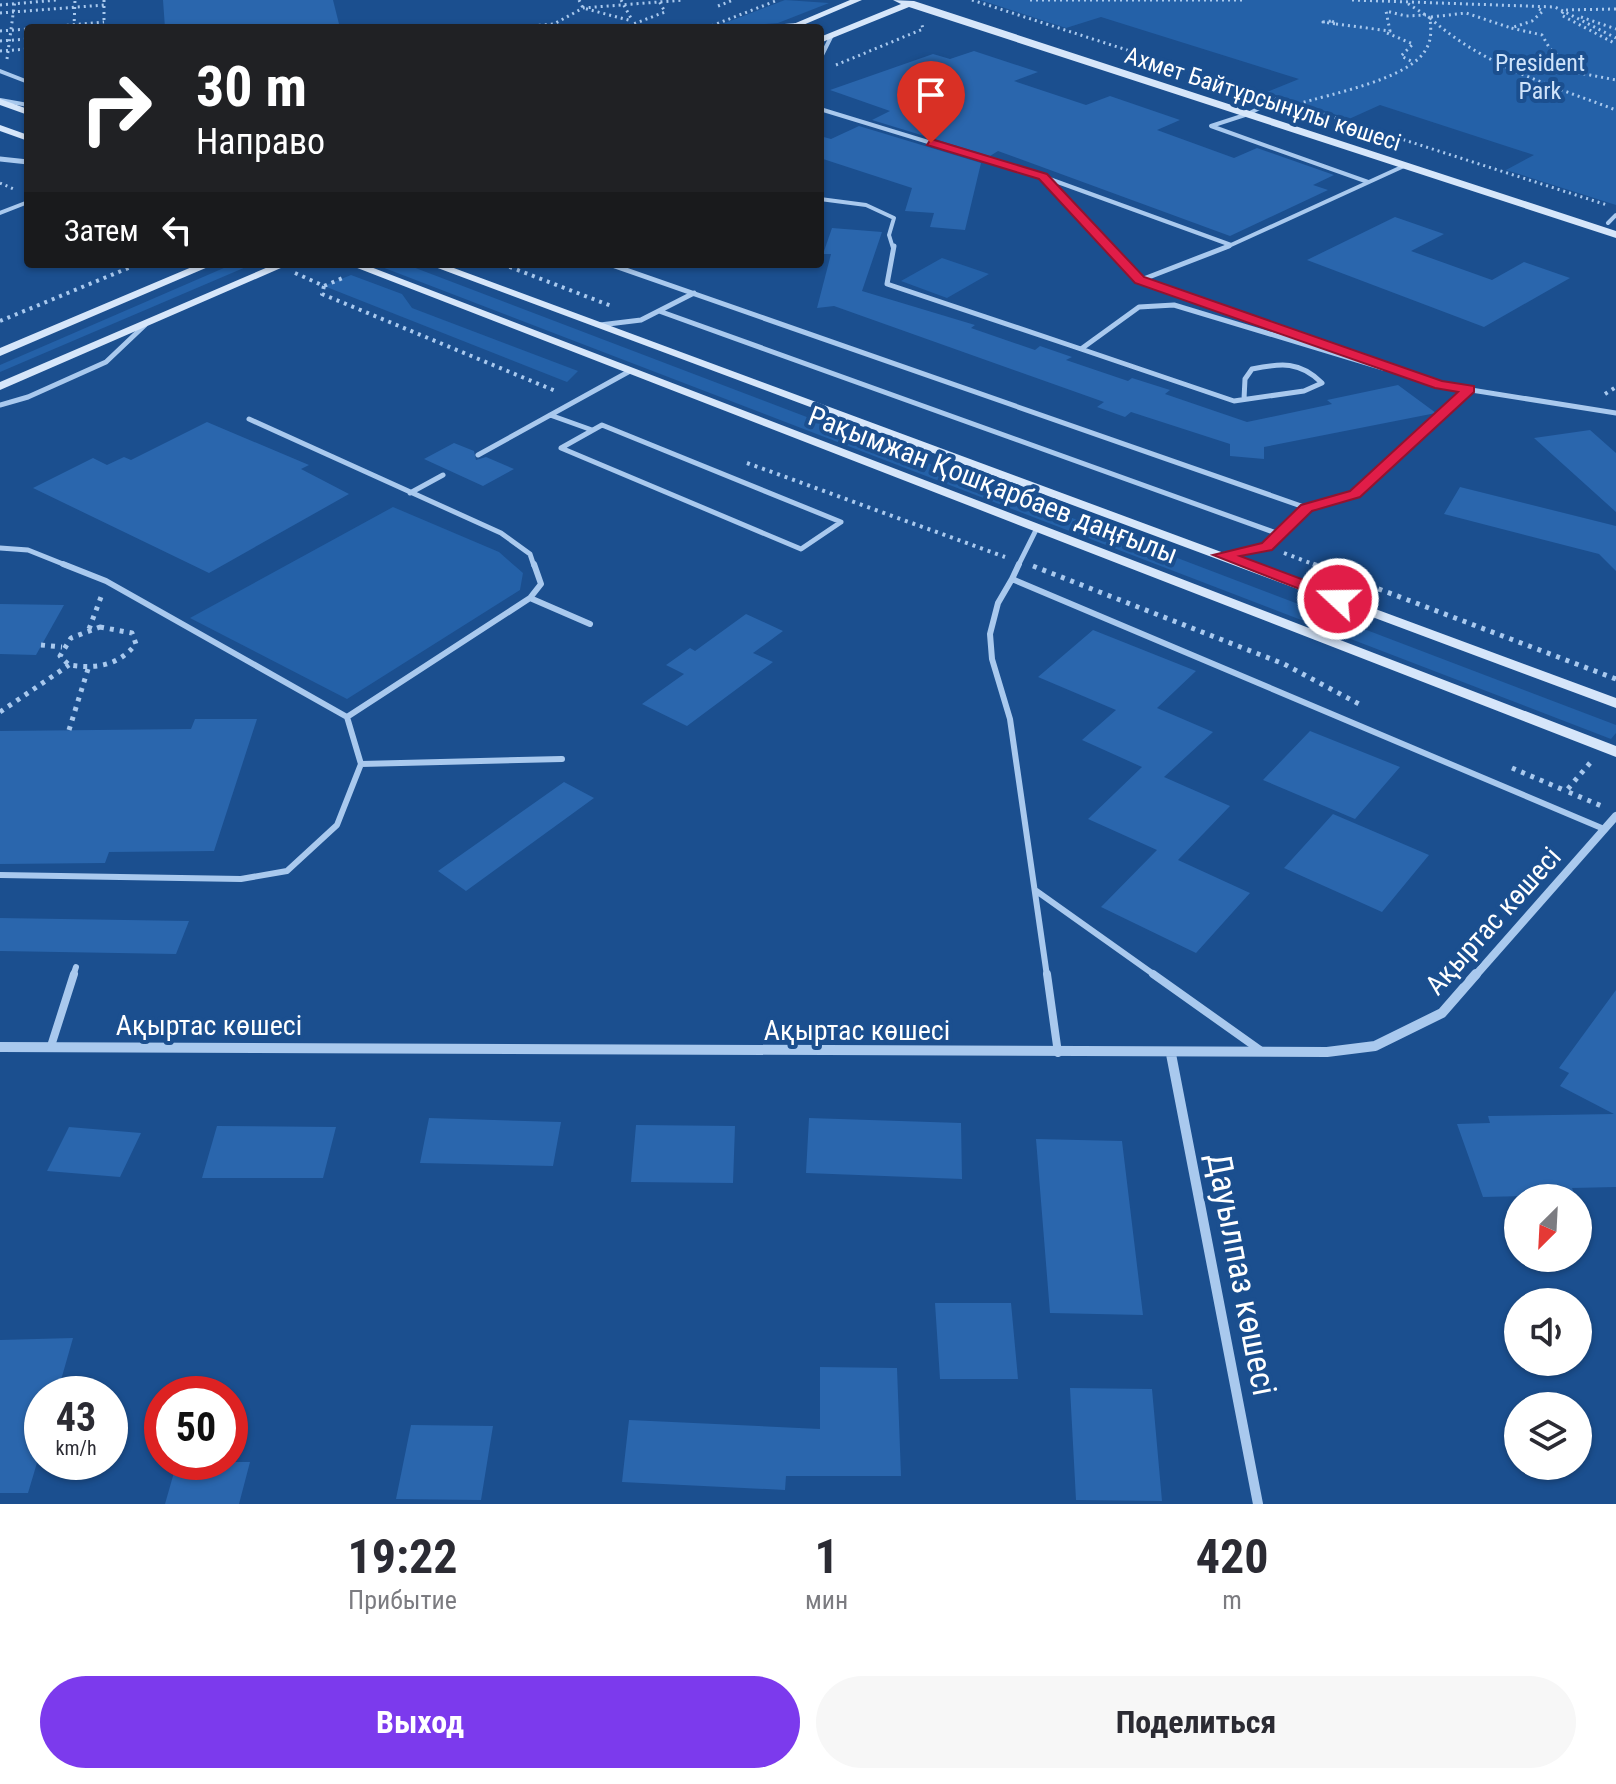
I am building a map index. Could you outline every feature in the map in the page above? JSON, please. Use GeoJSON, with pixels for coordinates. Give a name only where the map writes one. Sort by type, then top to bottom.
{"type":"FeatureCollection","features":[{"type":"Feature","properties":{"kind":"main road"},"geometry":{"type":"LineString","coordinates":[[799,24],[858,0]]}},
{"type":"Feature","properties":{"kind":"main road","name":"Ахмет Байтұрсынұлы көшесі"},"geometry":{"type":"LineString","coordinates":[[897,0],[913,2],[1252,112],[1613,221]]}},
{"type":"Feature","properties":{"kind":"main road","name":"Ахмет Байтұрсынұлы көшесі"},"geometry":{"type":"LineString","coordinates":[[927,0],[1404,166],[1616,235]]}},
{"type":"Feature","properties":{"kind":"main road"},"geometry":{"type":"LineString","coordinates":[[824,38],[913,2]]}},
{"type":"Feature","properties":{"kind":"main road"},"geometry":{"type":"LineString","coordinates":[[0,101],[24,110]]}},
{"type":"Feature","properties":{"kind":"main road"},"geometry":{"type":"LineString","coordinates":[[0,128],[24,137]]}},
{"type":"Feature","properties":{"kind":"main road"},"geometry":{"type":"LineString","coordinates":[[0,352],[200,268]]}},
{"type":"Feature","properties":{"kind":"main road"},"geometry":{"type":"LineString","coordinates":[[0,386],[287,268]]}},
{"type":"Feature","properties":{"kind":"main road","name":"Рақымжан Қошқарбаев даңғылы"},"geometry":{"type":"LineString","coordinates":[[444,268],[1616,703]]}},
{"type":"Feature","properties":{"kind":"main road","name":"Рақымжан Қошқарбаев даңғылы"},"geometry":{"type":"LineString","coordinates":[[352,269],[630,371],[1616,752]]}},
{"type":"Feature","properties":{"kind":"street"},"geometry":{"type":"LineString","coordinates":[[0,159],[24,162]]}},
{"type":"Feature","properties":{"kind":"street","name":"Ақыртас көшесі"},"geometry":{"type":"LineString","coordinates":[[0,1047],[1171,1054],[1327,1052],[1375,1046],[1442,1013],[1616,814]]}},
{"type":"Feature","properties":{"kind":"street","name":"Дауылпаз көшесі"},"geometry":{"type":"LineString","coordinates":[[1171,1054],[1258,1504]]}},
{"type":"Feature","properties":{"kind":"lane"},"geometry":{"type":"LineString","coordinates":[[824,51],[832,35]]}},
{"type":"Feature","properties":{"kind":"lane"},"geometry":{"type":"LineString","coordinates":[[0,71],[24,80]]}},
{"type":"Feature","properties":{"kind":"lane"},"geometry":{"type":"LineString","coordinates":[[1277,99],[1252,112],[1211,126],[1368,182]]}},
{"type":"Feature","properties":{"kind":"lane"},"geometry":{"type":"LineString","coordinates":[[0,101],[24,104]]}},
{"type":"Feature","properties":{"kind":"lane"},"geometry":{"type":"LineString","coordinates":[[824,110],[1043,177],[1231,245]]}},
{"type":"Feature","properties":{"kind":"lane"},"geometry":{"type":"LineString","coordinates":[[1140,280],[1231,245],[1404,166]]}},
{"type":"Feature","properties":{"kind":"lane"},"geometry":{"type":"LineString","coordinates":[[1043,177],[1140,280],[1440,385]]}},
{"type":"Feature","properties":{"kind":"lane"},"geometry":{"type":"LineString","coordinates":[[824,200],[866,205],[894,218],[889,235],[894,244],[887,284],[1234,401],[1304,391],[1322,383],[1308,368],[1283,362],[1252,369],[1245,379],[1244,399]]}},
{"type":"Feature","properties":{"kind":"lane"},"geometry":{"type":"LineString","coordinates":[[0,213],[24,204]]}},
{"type":"Feature","properties":{"kind":"lane"},"geometry":{"type":"LineString","coordinates":[[621,268],[1307,508]]}},
{"type":"Feature","properties":{"kind":"lane"},"geometry":{"type":"LineString","coordinates":[[599,325],[641,320],[694,293]]}},
{"type":"Feature","properties":{"kind":"lane"},"geometry":{"type":"LineString","coordinates":[[1081,349],[1139,307],[1174,305],[1440,385],[1616,413]]}},
{"type":"Feature","properties":{"kind":"lane"},"geometry":{"type":"LineString","coordinates":[[659,311],[1279,534]]}},
{"type":"Feature","properties":{"kind":"lane"},"geometry":{"type":"LineString","coordinates":[[0,405],[28,397],[106,362],[147,323]]}},
{"type":"Feature","properties":{"kind":"lane"},"geometry":{"type":"LineString","coordinates":[[478,455],[630,371]]}},
{"type":"Feature","properties":{"kind":"lane"},"geometry":{"type":"LineString","coordinates":[[1221,555],[1267,547],[1307,508],[1355,494],[1469,389]]}},
{"type":"Feature","properties":{"kind":"lane"},"geometry":{"type":"LineString","coordinates":[[550,415],[592,430],[602,425],[841,522],[801,549],[561,448],[592,430]]}},
{"type":"Feature","properties":{"kind":"lane"},"geometry":{"type":"LineString","coordinates":[[249,419],[501,533],[530,554],[541,584],[530,598],[347,717]]}},
{"type":"Feature","properties":{"kind":"lane"},"geometry":{"type":"LineString","coordinates":[[410,493],[443,475]]}},
{"type":"Feature","properties":{"kind":"lane"},"geometry":{"type":"LineString","coordinates":[[1037,528],[998,603],[990,634],[1010,719],[1058,1053]]}},
{"type":"Feature","properties":{"kind":"lane"},"geometry":{"type":"LineString","coordinates":[[0,548],[28,550],[106,581],[347,717],[361,764],[337,825],[287,871],[241,879],[0,875]]}},
{"type":"Feature","properties":{"kind":"lane"},"geometry":{"type":"LineString","coordinates":[[1012,579],[1604,829]]}},
{"type":"Feature","properties":{"kind":"lane"},"geometry":{"type":"LineString","coordinates":[[530,598],[590,624]]}},
{"type":"Feature","properties":{"kind":"lane"},"geometry":{"type":"LineString","coordinates":[[361,764],[562,759]]}},
{"type":"Feature","properties":{"kind":"lane"},"geometry":{"type":"LineString","coordinates":[[1035,890],[1265,1053]]}},
{"type":"Feature","properties":{"kind":"lane"},"geometry":{"type":"LineString","coordinates":[[51,1046],[76,967]]}},
{"type":"Feature","properties":{"kind":"path"},"geometry":{"type":"LineString","coordinates":[[0,5],[57,0]]}},
{"type":"Feature","properties":{"kind":"path"},"geometry":{"type":"LineString","coordinates":[[74,24],[75,0]]}},
{"type":"Feature","properties":{"kind":"path"},"geometry":{"type":"LineString","coordinates":[[579,0],[583,8],[631,23]]}},
{"type":"Feature","properties":{"kind":"path"},"geometry":{"type":"LineString","coordinates":[[621,0],[631,23]]}},
{"type":"Feature","properties":{"kind":"path"},"geometry":{"type":"LineString","coordinates":[[554,24],[583,8],[684,0]]}},
{"type":"Feature","properties":{"kind":"path"},"geometry":{"type":"LineString","coordinates":[[718,6],[733,0]]}},
{"type":"Feature","properties":{"kind":"path"},"geometry":{"type":"LineString","coordinates":[[716,24],[778,0]]}},
{"type":"Feature","properties":{"kind":"path"},"geometry":{"type":"LineString","coordinates":[[1030,0],[1243,0]]}},
{"type":"Feature","properties":{"kind":"path"},"geometry":{"type":"LineString","coordinates":[[1352,0],[1555,7],[1616,38]]}},
{"type":"Feature","properties":{"kind":"path"},"geometry":{"type":"LineString","coordinates":[[1428,0],[1442,5]]}},
{"type":"Feature","properties":{"kind":"path"},"geometry":{"type":"LineString","coordinates":[[1548,0],[1555,7]]}},
{"type":"Feature","properties":{"kind":"path"},"geometry":{"type":"LineString","coordinates":[[625,24],[639,23],[665,12],[660,1]]}},
{"type":"Feature","properties":{"kind":"path"},"geometry":{"type":"LineString","coordinates":[[1404,1],[1428,16],[1457,42],[1508,70],[1616,110]]}},
{"type":"Feature","properties":{"kind":"path"},"geometry":{"type":"LineString","coordinates":[[7,60],[15,2]]}},
{"type":"Feature","properties":{"kind":"path"},"geometry":{"type":"LineString","coordinates":[[0,13],[104,2],[104,22],[89,24]]}},
{"type":"Feature","properties":{"kind":"path"},"geometry":{"type":"LineString","coordinates":[[1511,28],[1532,21],[1543,11],[1538,8]]}},
{"type":"Feature","properties":{"kind":"path"},"geometry":{"type":"LineString","coordinates":[[1564,10],[1616,9]]}},
{"type":"Feature","properties":{"kind":"path"},"geometry":{"type":"LineString","coordinates":[[1564,10],[1561,15],[1616,44]]}},
{"type":"Feature","properties":{"kind":"path"},"geometry":{"type":"LineString","coordinates":[[1336,24],[1383,31],[1392,30],[1386,11],[1406,16],[1466,13],[1542,35],[1550,49],[1564,59],[1564,70],[1616,80]]}},
{"type":"Feature","properties":{"kind":"path"},"geometry":{"type":"LineString","coordinates":[[1573,15],[1616,29]]}},
{"type":"Feature","properties":{"kind":"path"},"geometry":{"type":"LineString","coordinates":[[1297,105],[1421,57],[1432,39],[1428,16]]}},
{"type":"Feature","properties":{"kind":"path"},"geometry":{"type":"LineString","coordinates":[[835,65],[923,29],[920,20]]}},
{"type":"Feature","properties":{"kind":"path"},"geometry":{"type":"LineString","coordinates":[[0,31],[24,29]]}},
{"type":"Feature","properties":{"kind":"path"},"geometry":{"type":"LineString","coordinates":[[1383,31],[1413,44],[1401,56],[1413,62]]}},
{"type":"Feature","properties":{"kind":"path"},"geometry":{"type":"LineString","coordinates":[[0,41],[24,39]]}},
{"type":"Feature","properties":{"kind":"path"},"geometry":{"type":"LineString","coordinates":[[0,51],[24,49]]}},
{"type":"Feature","properties":{"kind":"path"},"geometry":{"type":"LineString","coordinates":[[0,321],[128,268]]}},
{"type":"Feature","properties":{"kind":"path"},"geometry":{"type":"LineString","coordinates":[[287,268],[324,286]]}},
{"type":"Feature","properties":{"kind":"path"},"geometry":{"type":"LineString","coordinates":[[352,269],[324,286],[322,294],[578,400]]}},
{"type":"Feature","properties":{"kind":"path"},"geometry":{"type":"LineString","coordinates":[[737,459],[1019,562],[1284,664],[1366,708]]}},
{"type":"Feature","properties":{"kind":"path"},"geometry":{"type":"LineString","coordinates":[[88,630],[106,581]]}},
{"type":"Feature","properties":{"kind":"path"},"geometry":{"type":"LineString","coordinates":[[118,627],[132,633],[136,644],[128,656],[110,665],[88,669],[69,665],[60,656],[62,647],[77,633],[88,630],[118,627]]}},
{"type":"Feature","properties":{"kind":"path"},"geometry":{"type":"LineString","coordinates":[[41,645],[62,647]]}},
{"type":"Feature","properties":{"kind":"path"},"geometry":{"type":"LineString","coordinates":[[0,712],[69,665]]}},
{"type":"Feature","properties":{"kind":"path"},"geometry":{"type":"LineString","coordinates":[[69,730],[88,669]]}},
{"type":"Feature","properties":{"kind":"path"},"geometry":{"type":"LineString","coordinates":[[1566,791],[1590,763]]}},
{"type":"Feature","properties":{"kind":"path"},"geometry":{"type":"LineString","coordinates":[[1509,767],[1616,814]]}},
{"type":"Feature","properties":{"kind":"green space"},"geometry":{"type":"Polygon","coordinates":[[[785,0],[829,3],[778,23],[722,24],[785,0]]]}},
{"type":"Feature","properties":{"kind":"green space","name":"President Park"},"geometry":{"type":"Polygon","coordinates":[[[980,0],[1616,0],[1616,205],[1506,170],[1534,155],[1380,105],[1349,119],[1267,92],[1299,79],[1101,17],[1066,28],[980,0]]]}},
{"type":"Feature","properties":{"kind":"green space"},"geometry":{"type":"Polygon","coordinates":[[[942,258],[989,274],[947,298],[901,281],[942,258]]]}},
{"type":"Feature","properties":{"kind":"green space"},"geometry":{"type":"Polygon","coordinates":[[[224,268],[244,268],[0,372],[0,365],[224,268]]]}},
{"type":"Feature","properties":{"kind":"green space"},"geometry":{"type":"Polygon","coordinates":[[[384,268],[416,268],[1616,725],[1616,733],[1611,739],[384,268]]]}},
{"type":"Feature","properties":{"kind":"green space"},"geometry":{"type":"Polygon","coordinates":[[[351,275],[402,294],[412,308],[578,371],[567,382],[324,286],[351,275]]]}},
{"type":"Feature","properties":{"kind":"green space"},"geometry":{"type":"Polygon","coordinates":[[[393,507],[499,552],[523,573],[520,590],[347,699],[190,618],[393,507]]]}},
{"type":"Feature","properties":{"kind":"building"},"geometry":{"type":"Polygon","coordinates":[[[163,0],[333,0],[339,24],[165,24],[163,0]]]}},
{"type":"Feature","properties":{"kind":"building"},"geometry":{"type":"Polygon","coordinates":[[[974,51],[1038,72],[1014,81],[1086,105],[1110,96],[1180,120],[1157,130],[1234,158],[1257,148],[1334,175],[1313,185],[1328,190],[1230,236],[998,151],[990,156],[872,120],[890,111],[830,90],[933,54],[950,59],[974,51]]]}},
{"type":"Feature","properties":{"kind":"building"},"geometry":{"type":"Polygon","coordinates":[[[859,126],[981,163],[965,230],[930,227],[934,213],[905,211],[912,188],[824,159],[824,137],[831,139],[859,126]]]}},
{"type":"Feature","properties":{"kind":"building"},"geometry":{"type":"Polygon","coordinates":[[[1395,217],[1444,234],[1411,251],[1492,280],[1524,262],[1570,278],[1484,327],[1307,260],[1395,217]]]}},
{"type":"Feature","properties":{"kind":"building"},"geometry":{"type":"Polygon","coordinates":[[[832,228],[882,232],[862,291],[975,325],[971,328],[1035,350],[1040,346],[1072,357],[1066,360],[1128,381],[1132,378],[1170,390],[1165,394],[1247,422],[1332,404],[1327,400],[1398,385],[1436,413],[1264,447],[1264,459],[1230,456],[1230,444],[1131,412],[1125,417],[1097,407],[1104,402],[834,306],[817,308],[831,254],[824,254],[832,228]]]}},
{"type":"Feature","properties":{"kind":"building"},"geometry":{"type":"Polygon","coordinates":[[[207,422],[309,465],[301,469],[349,494],[209,573],[33,488],[93,458],[107,465],[124,457],[131,460],[207,422]]]}},
{"type":"Feature","properties":{"kind":"building"},"geometry":{"type":"Polygon","coordinates":[[[1590,430],[1616,453],[1616,512],[1534,438],[1590,430]]]}},
{"type":"Feature","properties":{"kind":"building"},"geometry":{"type":"Polygon","coordinates":[[[454,443],[474,451],[476,460],[486,457],[514,469],[483,486],[424,459],[454,443]]]}},
{"type":"Feature","properties":{"kind":"building"},"geometry":{"type":"Polygon","coordinates":[[[1460,487],[1616,526],[1616,571],[1599,554],[1444,514],[1460,487]]]}},
{"type":"Feature","properties":{"kind":"building"},"geometry":{"type":"Polygon","coordinates":[[[0,604],[64,605],[36,655],[0,654],[0,604]]]}},
{"type":"Feature","properties":{"kind":"building"},"geometry":{"type":"Polygon","coordinates":[[[746,614],[783,631],[753,653],[773,662],[687,726],[642,704],[684,674],[666,665],[690,648],[695,651],[746,614]]]}},
{"type":"Feature","properties":{"kind":"building"},"geometry":{"type":"Polygon","coordinates":[[[1093,630],[1196,671],[1157,708],[1213,732],[1164,777],[1230,806],[1178,860],[1250,893],[1196,953],[1101,907],[1157,850],[1088,819],[1142,767],[1082,740],[1116,710],[1038,677],[1093,630]]]}},
{"type":"Feature","properties":{"kind":"building"},"geometry":{"type":"Polygon","coordinates":[[[195,719],[257,719],[214,851],[109,852],[105,863],[0,864],[0,731],[191,729],[195,719]]]}},
{"type":"Feature","properties":{"kind":"building"},"geometry":{"type":"Polygon","coordinates":[[[1310,731],[1400,767],[1355,819],[1263,780],[1310,731]]]}},
{"type":"Feature","properties":{"kind":"building"},"geometry":{"type":"Polygon","coordinates":[[[564,782],[594,798],[466,891],[438,871],[564,782]]]}},
{"type":"Feature","properties":{"kind":"building"},"geometry":{"type":"Polygon","coordinates":[[[1333,814],[1429,855],[1382,912],[1284,868],[1333,814]]]}},
{"type":"Feature","properties":{"kind":"building"},"geometry":{"type":"Polygon","coordinates":[[[0,918],[189,921],[176,954],[0,951],[0,918]]]}},
{"type":"Feature","properties":{"kind":"building"},"geometry":{"type":"Polygon","coordinates":[[[1616,990],[1616,1187],[1504,1184],[1504,1197],[1483,1197],[1457,1124],[1490,1123],[1488,1116],[1614,1114],[1560,1086],[1569,1073],[1559,1068],[1616,990]]]}},
{"type":"Feature","properties":{"kind":"building"},"geometry":{"type":"Polygon","coordinates":[[[429,1118],[561,1122],[553,1166],[420,1163],[429,1118]]]}},
{"type":"Feature","properties":{"kind":"building"},"geometry":{"type":"Polygon","coordinates":[[[809,1118],[961,1123],[962,1179],[806,1173],[809,1118]]]}},
{"type":"Feature","properties":{"kind":"building"},"geometry":{"type":"Polygon","coordinates":[[[636,1125],[735,1126],[733,1183],[631,1182],[636,1125]]]}},
{"type":"Feature","properties":{"kind":"building"},"geometry":{"type":"Polygon","coordinates":[[[217,1126],[336,1127],[323,1178],[202,1178],[217,1126]]]}},
{"type":"Feature","properties":{"kind":"building"},"geometry":{"type":"Polygon","coordinates":[[[69,1127],[141,1133],[120,1177],[47,1171],[69,1127]]]}},
{"type":"Feature","properties":{"kind":"building"},"geometry":{"type":"Polygon","coordinates":[[[1036,1139],[1122,1141],[1143,1315],[1050,1313],[1036,1139]]]}},
{"type":"Feature","properties":{"kind":"building"},"geometry":{"type":"Polygon","coordinates":[[[935,1303],[1011,1303],[1018,1379],[940,1379],[935,1303]]]}},
{"type":"Feature","properties":{"kind":"building"},"geometry":{"type":"Polygon","coordinates":[[[73,1338],[62,1376],[24,1376],[24,1480],[32,1480],[28,1493],[0,1493],[0,1340],[73,1338]]]}},
{"type":"Feature","properties":{"kind":"building"},"geometry":{"type":"Polygon","coordinates":[[[820,1367],[897,1368],[901,1476],[786,1476],[785,1490],[622,1482],[629,1420],[820,1429],[820,1367]]]}},
{"type":"Feature","properties":{"kind":"building"},"geometry":{"type":"Polygon","coordinates":[[[1070,1388],[1152,1389],[1162,1501],[1076,1500],[1070,1388]]]}},
{"type":"Feature","properties":{"kind":"building"},"geometry":{"type":"Polygon","coordinates":[[[411,1425],[493,1426],[481,1500],[396,1499],[411,1425]]]}},
{"type":"Feature","properties":{"kind":"building"},"geometry":{"type":"Polygon","coordinates":[[[172,1480],[245,1480],[239,1504],[165,1504],[172,1480]]]}},
{"type":"Feature","properties":{"kind":"route"},"geometry":{"type":"LineString","coordinates":[[931,143],[1043,177],[1140,280],[1268,322],[1440,385],[1469,389],[1355,494],[1307,508],[1267,547],[1221,555],[1338,599]]}}]}
